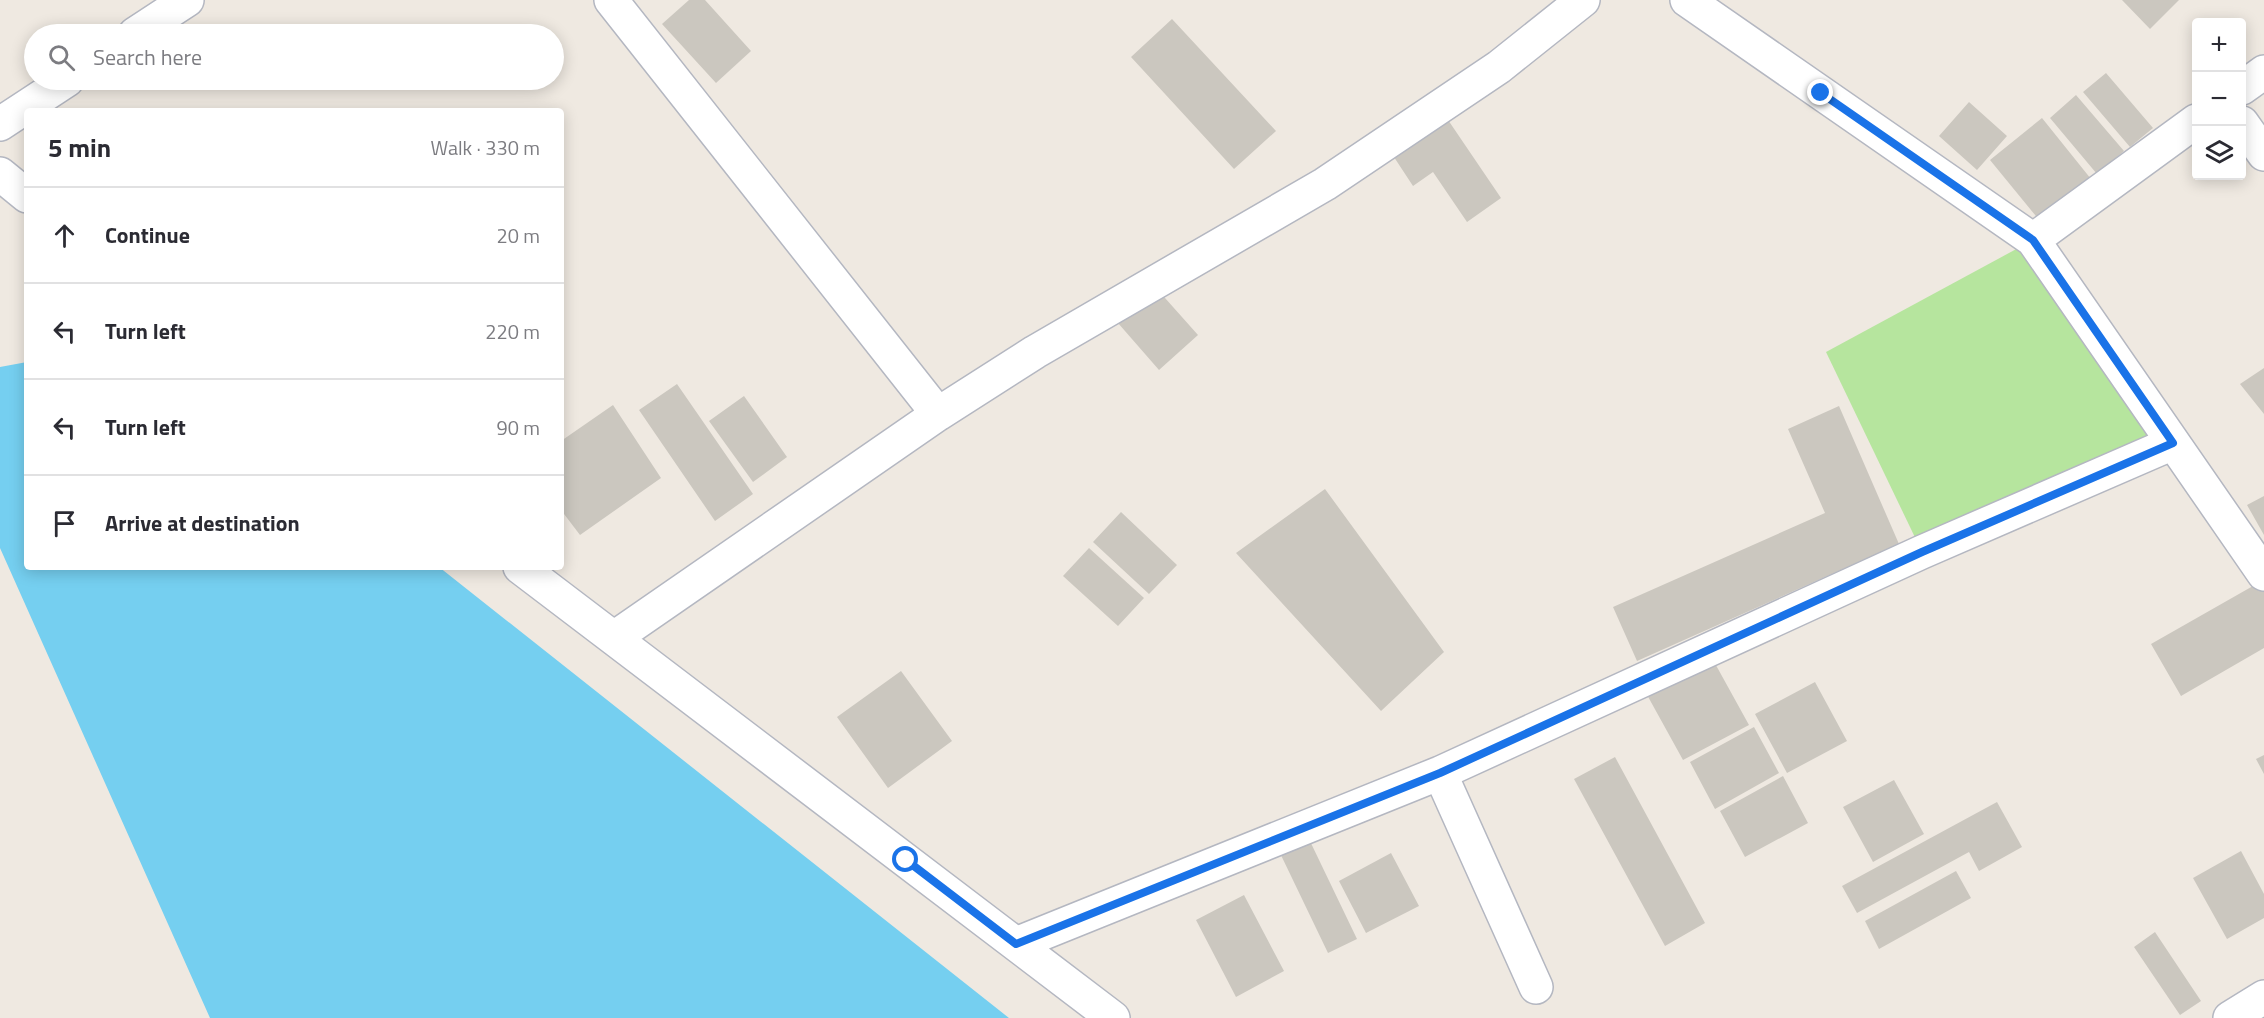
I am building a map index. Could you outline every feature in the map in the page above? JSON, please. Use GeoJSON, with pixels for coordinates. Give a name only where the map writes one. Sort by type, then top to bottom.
{"type":"FeatureCollection","features":[{"type":"Feature","properties":{"kind":"street"},"geometry":{"type":"LineString","coordinates":[[150,24],[187,0]]}},
{"type":"Feature","properties":{"kind":"street"},"geometry":{"type":"LineString","coordinates":[[611,0],[938,414]]}},
{"type":"Feature","properties":{"kind":"street"},"geometry":{"type":"LineString","coordinates":[[614,638],[938,414],[1035,352],[1325,184],[1499,67],[1583,0]]}},
{"type":"Feature","properties":{"kind":"street"},"geometry":{"type":"LineString","coordinates":[[1687,0],[2033,240],[2264,574]]}},
{"type":"Feature","properties":{"kind":"street"},"geometry":{"type":"LineString","coordinates":[[2246,85],[2264,72]]}},
{"type":"Feature","properties":{"kind":"street"},"geometry":{"type":"LineString","coordinates":[[24,108],[52,90]]}},
{"type":"Feature","properties":{"kind":"street"},"geometry":{"type":"LineString","coordinates":[[0,124],[24,108]]}},
{"type":"Feature","properties":{"kind":"street"},"geometry":{"type":"LineString","coordinates":[[2033,240],[2192,124]]}},
{"type":"Feature","properties":{"kind":"street"},"geometry":{"type":"LineString","coordinates":[[2243,126],[2264,154]]}},
{"type":"Feature","properties":{"kind":"street"},"geometry":{"type":"LineString","coordinates":[[0,174],[24,194]]}},
{"type":"Feature","properties":{"kind":"street"},"geometry":{"type":"LineString","coordinates":[[1016,944],[1440,773],[1922,552],[2173,443]]}},
{"type":"Feature","properties":{"kind":"street"},"geometry":{"type":"LineString","coordinates":[[523,570],[1113,1018]]}},
{"type":"Feature","properties":{"kind":"street"},"geometry":{"type":"LineString","coordinates":[[1440,773],[1536,987]]}},
{"type":"Feature","properties":{"kind":"street"},"geometry":{"type":"LineString","coordinates":[[2230,1018],[2264,997]]}},
{"type":"Feature","properties":{"kind":"green space"},"geometry":{"type":"Polygon","coordinates":[[[2033,240],[2173,443],[1922,552],[1826,352],[2033,240]]]}},
{"type":"Feature","properties":{"kind":"water"},"geometry":{"type":"Polygon","coordinates":[[[24,363],[24,570],[443,570],[1009,1018],[210,1018],[0,548],[0,367],[24,363]]]}},
{"type":"Feature","properties":{"kind":"building"},"geometry":{"type":"Polygon","coordinates":[[[689,0],[705,0],[751,51],[716,83],[662,24],[689,0]]]}},
{"type":"Feature","properties":{"kind":"building"},"geometry":{"type":"Polygon","coordinates":[[[2122,0],[2179,0],[2150,29],[2122,0]]]}},
{"type":"Feature","properties":{"kind":"building"},"geometry":{"type":"Polygon","coordinates":[[[1172,19],[1276,131],[1234,169],[1131,57],[1172,19]]]}},
{"type":"Feature","properties":{"kind":"building"},"geometry":{"type":"Polygon","coordinates":[[[2106,73],[2153,128],[2130,147],[2083,92],[2106,73]]]}},
{"type":"Feature","properties":{"kind":"building"},"geometry":{"type":"Polygon","coordinates":[[[2076,95],[2124,151],[2097,174],[2050,118],[2076,95]]]}},
{"type":"Feature","properties":{"kind":"building"},"geometry":{"type":"Polygon","coordinates":[[[1969,102],[2007,136],[1977,170],[1939,136],[1969,102]]]}},
{"type":"Feature","properties":{"kind":"building"},"geometry":{"type":"Polygon","coordinates":[[[1444,114],[1501,198],[1467,222],[1433,172],[1413,186],[1390,151],[1444,114]]]}},
{"type":"Feature","properties":{"kind":"building"},"geometry":{"type":"Polygon","coordinates":[[[2042,118],[2091,179],[2040,221],[1990,160],[2042,118]]]}},
{"type":"Feature","properties":{"kind":"building"},"geometry":{"type":"Polygon","coordinates":[[[1157,289],[1198,335],[1159,370],[1118,323],[1157,289]]]}},
{"type":"Feature","properties":{"kind":"building"},"geometry":{"type":"Polygon","coordinates":[[[2264,368],[2264,414],[2240,384],[2264,368]]]}},
{"type":"Feature","properties":{"kind":"building"},"geometry":{"type":"Polygon","coordinates":[[[677,384],[753,494],[715,521],[639,410],[677,384]]]}},
{"type":"Feature","properties":{"kind":"building"},"geometry":{"type":"Polygon","coordinates":[[[744,396],[787,457],[753,482],[709,421],[744,396]]]}},
{"type":"Feature","properties":{"kind":"building"},"geometry":{"type":"Polygon","coordinates":[[[613,405],[661,478],[580,535],[564,514],[564,439],[613,405]]]}},
{"type":"Feature","properties":{"kind":"building"},"geometry":{"type":"Polygon","coordinates":[[[1839,406],[1899,544],[1637,661],[1613,607],[1825,513],[1788,429],[1839,406]]]}},
{"type":"Feature","properties":{"kind":"building"},"geometry":{"type":"Polygon","coordinates":[[[1325,489],[1444,652],[1381,711],[1236,553],[1325,489]]]}},
{"type":"Feature","properties":{"kind":"building"},"geometry":{"type":"Polygon","coordinates":[[[2264,496],[2264,535],[2247,505],[2264,496]]]}},
{"type":"Feature","properties":{"kind":"building"},"geometry":{"type":"Polygon","coordinates":[[[1121,512],[1177,565],[1149,594],[1093,542],[1121,512]]]}},
{"type":"Feature","properties":{"kind":"building"},"geometry":{"type":"Polygon","coordinates":[[[1089,548],[1144,598],[1118,626],[1063,576],[1089,548]]]}},
{"type":"Feature","properties":{"kind":"building"},"geometry":{"type":"Polygon","coordinates":[[[2260,582],[2264,590],[2264,648],[2181,696],[2151,644],[2260,582]]]}},
{"type":"Feature","properties":{"kind":"building"},"geometry":{"type":"Polygon","coordinates":[[[1712,658],[1749,725],[1683,760],[1646,693],[1712,658]]]}},
{"type":"Feature","properties":{"kind":"building"},"geometry":{"type":"Polygon","coordinates":[[[901,671],[952,741],[888,788],[837,717],[901,671]]]}},
{"type":"Feature","properties":{"kind":"building"},"geometry":{"type":"Polygon","coordinates":[[[1815,682],[1847,741],[1787,773],[1755,714],[1815,682]]]}},
{"type":"Feature","properties":{"kind":"building"},"geometry":{"type":"Polygon","coordinates":[[[1754,727],[1779,773],[1715,809],[1690,762],[1754,727]]]}},
{"type":"Feature","properties":{"kind":"building"},"geometry":{"type":"Polygon","coordinates":[[[2264,755],[2264,774],[2256,759],[2264,755]]]}},
{"type":"Feature","properties":{"kind":"building"},"geometry":{"type":"Polygon","coordinates":[[[1615,757],[1705,923],[1665,946],[1574,779],[1615,757]]]}},
{"type":"Feature","properties":{"kind":"building"},"geometry":{"type":"Polygon","coordinates":[[[1783,776],[1808,823],[1745,857],[1720,811],[1783,776]]]}},
{"type":"Feature","properties":{"kind":"building"},"geometry":{"type":"Polygon","coordinates":[[[1894,780],[1924,834],[1873,862],[1843,807],[1894,780]]]}},
{"type":"Feature","properties":{"kind":"building"},"geometry":{"type":"Polygon","coordinates":[[[1997,802],[2022,847],[1979,871],[1969,852],[1857,913],[1842,886],[1997,802]]]}},
{"type":"Feature","properties":{"kind":"building"},"geometry":{"type":"Polygon","coordinates":[[[1308,837],[1357,939],[1328,953],[1279,851],[1308,837]]]}},
{"type":"Feature","properties":{"kind":"building"},"geometry":{"type":"Polygon","coordinates":[[[2241,851],[2264,894],[2264,918],[2227,939],[2193,878],[2241,851]]]}},
{"type":"Feature","properties":{"kind":"building"},"geometry":{"type":"Polygon","coordinates":[[[1391,853],[1419,906],[1366,933],[1339,881],[1391,853]]]}},
{"type":"Feature","properties":{"kind":"building"},"geometry":{"type":"Polygon","coordinates":[[[1956,871],[1971,898],[1879,949],[1865,921],[1956,871]]]}},
{"type":"Feature","properties":{"kind":"building"},"geometry":{"type":"Polygon","coordinates":[[[1244,895],[1284,971],[1236,997],[1196,920],[1244,895]]]}},
{"type":"Feature","properties":{"kind":"building"},"geometry":{"type":"Polygon","coordinates":[[[2155,932],[2201,1001],[2180,1015],[2134,947],[2155,932]]]}},
{"type":"Feature","properties":{"kind":"route"},"geometry":{"type":"LineString","coordinates":[[906,860],[1016,944],[1440,773],[1922,552],[2173,443],[2033,240],[1821,93]]}}]}
